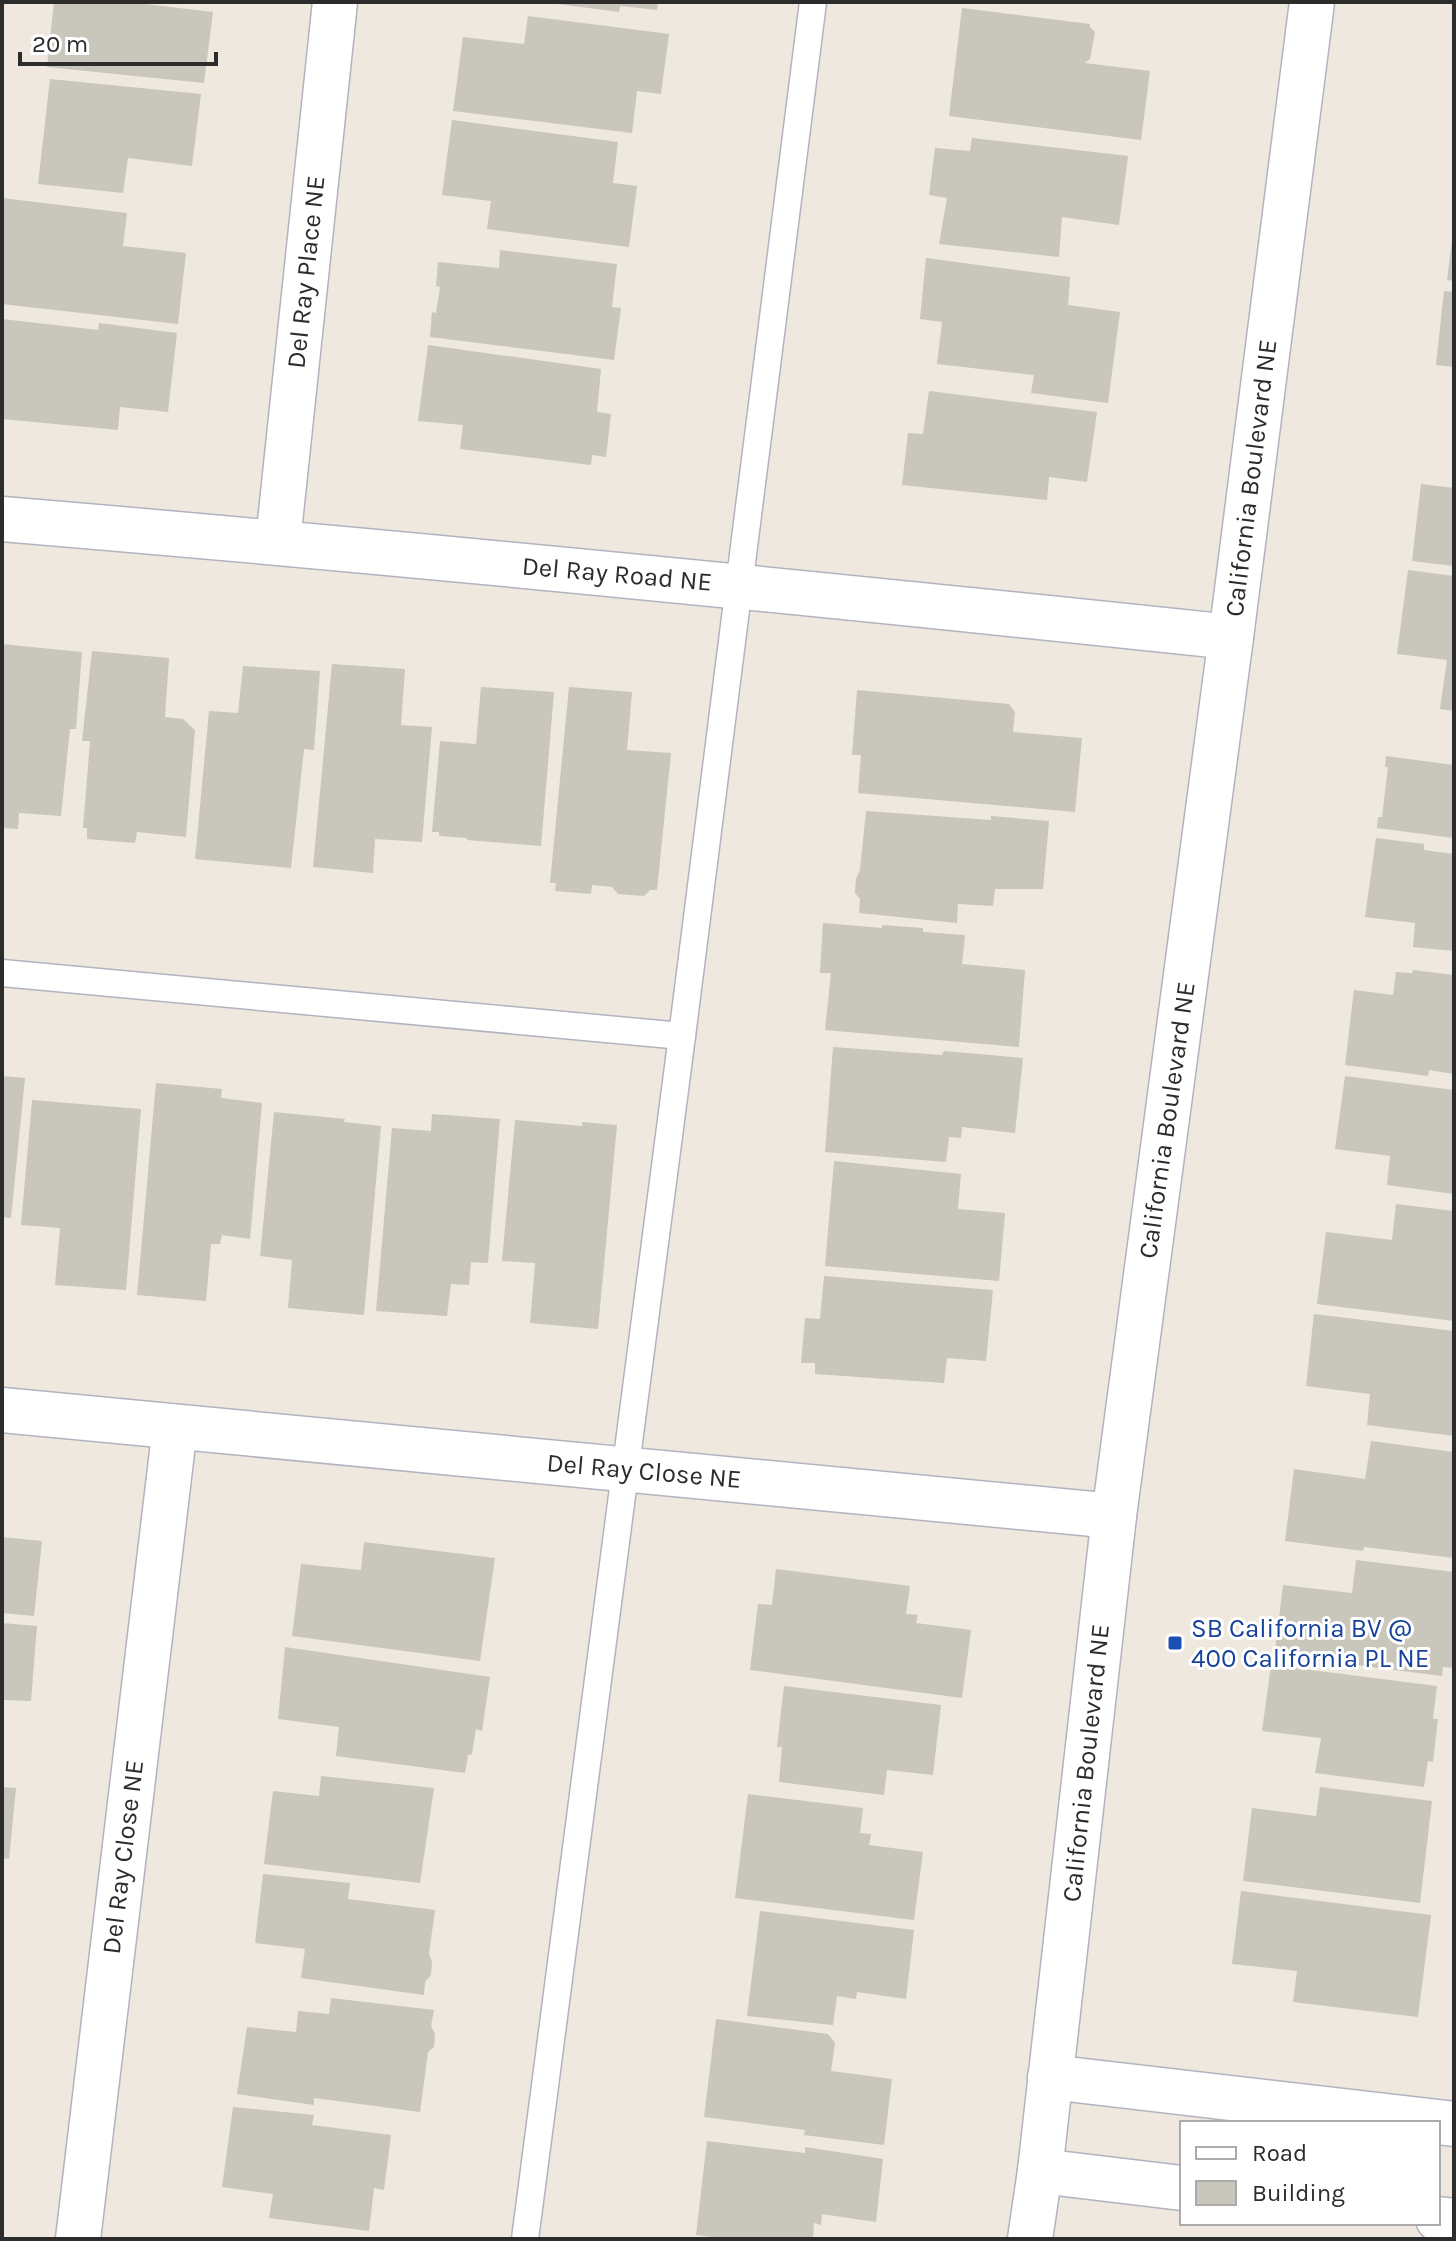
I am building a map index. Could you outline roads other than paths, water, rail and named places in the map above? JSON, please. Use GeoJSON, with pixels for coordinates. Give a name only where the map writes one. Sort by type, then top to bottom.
{"type":"FeatureCollection","features":[{"type":"Feature","properties":{"kind":"street","name":"Del Ray Place NE"},"geometry":{"type":"LineString","coordinates":[[278,541],[335,2]]}},
{"type":"Feature","properties":{"kind":"street","name":"California Boulevard NE"},"geometry":{"type":"LineString","coordinates":[[1030,2239],[1114,1516],[1312,2]]}},
{"type":"Feature","properties":{"kind":"street","name":"Del Ray Road NE"},"geometry":{"type":"LineString","coordinates":[[2,519],[278,541],[739,585],[1231,637]]}},
{"type":"Feature","properties":{"kind":"street","name":"Del Ray Close NE"},"geometry":{"type":"LineString","coordinates":[[2,1410],[1114,1516]]}},
{"type":"Feature","properties":{"kind":"street","name":"Del Ray Close NE"},"geometry":{"type":"LineString","coordinates":[[78,2239],[175,1427]]}},
{"type":"Feature","properties":{"kind":"street"},"geometry":{"type":"LineString","coordinates":[[1050,2077],[1428,2121]]}},
{"type":"Feature","properties":{"kind":"street"},"geometry":{"type":"LineString","coordinates":[[1040,2171],[1180,2188]]}},
{"type":"Feature","properties":{"kind":"lane"},"geometry":{"type":"LineString","coordinates":[[525,2239],[813,2]]}},
{"type":"Feature","properties":{"kind":"lane"},"geometry":{"type":"LineString","coordinates":[[2,973],[682,1036]]}},
{"type":"Feature","properties":{"kind":"place","name":"SB California BV @ 400 California PL NE"},"geometry":{"type":"Point","coordinates":[1175,1643]}}]}
